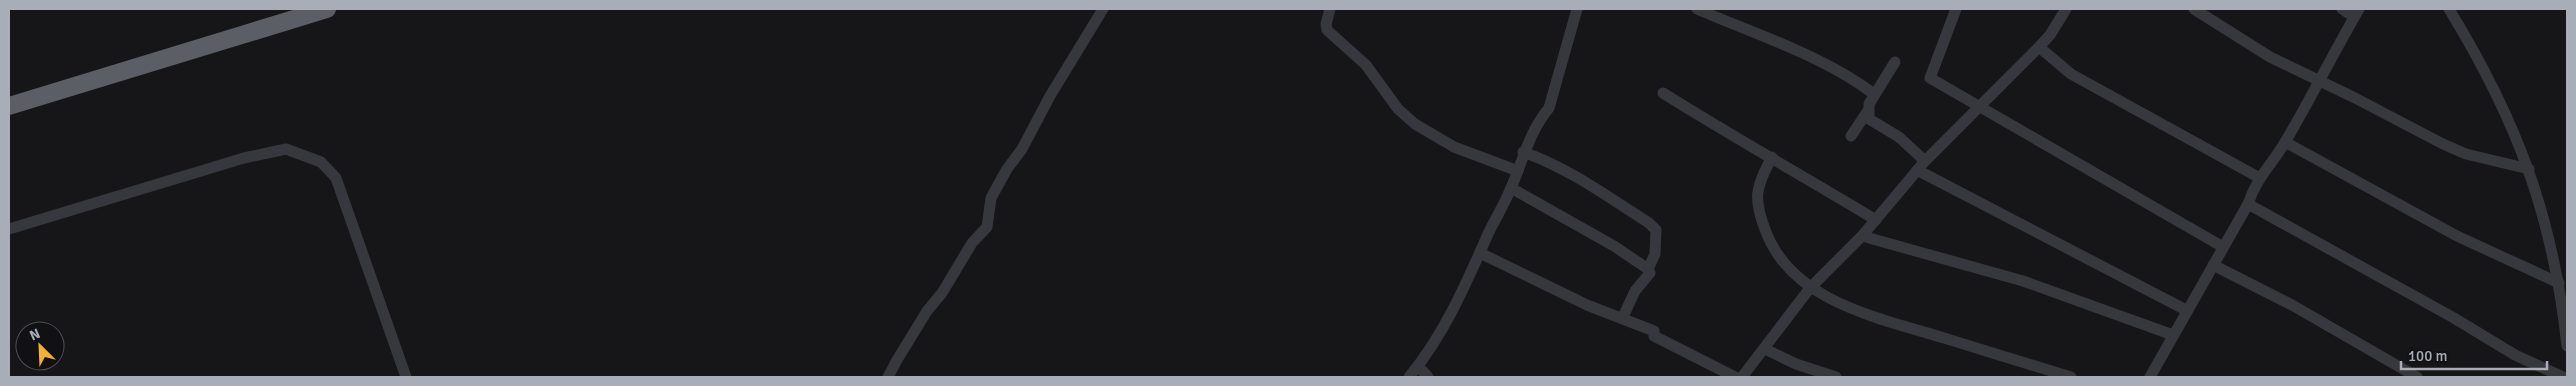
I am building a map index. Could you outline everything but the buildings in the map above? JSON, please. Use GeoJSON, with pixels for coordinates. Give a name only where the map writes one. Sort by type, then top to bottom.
{"type":"FeatureCollection","features":[{"type":"Feature","properties":{"kind":"highway"},"geometry":{"type":"LineString","coordinates":[[9,106],[328,9]]}},
{"type":"Feature","properties":{"kind":"street"},"geometry":{"type":"LineString","coordinates":[[888,377],[927,311],[942,293],[972,243],[987,227],[988,208],[991,198],[1007,169],[1022,149],[1050,96],[1103,9]]}},
{"type":"Feature","properties":{"kind":"street"},"geometry":{"type":"LineString","coordinates":[[1330,9],[1326,24],[1328,30],[1366,65],[1398,109],[1415,124],[1454,147],[1518,170]]}},
{"type":"Feature","properties":{"kind":"street"},"geometry":{"type":"LineString","coordinates":[[1409,377],[1449,316],[1511,188],[1523,152],[1538,120],[1549,108],[1577,9]]}},
{"type":"Feature","properties":{"kind":"street"},"geometry":{"type":"LineString","coordinates":[[1697,9],[1809,56],[1861,84],[1874,94]]}},
{"type":"Feature","properties":{"kind":"street"},"geometry":{"type":"LineString","coordinates":[[1956,9],[1930,78],[2223,247]]}},
{"type":"Feature","properties":{"kind":"street"},"geometry":{"type":"LineString","coordinates":[[1742,377],[1810,288],[1862,236],[1925,161],[2039,47],[2050,35],[2066,9]]}},
{"type":"Feature","properties":{"kind":"street"},"geometry":{"type":"LineString","coordinates":[[2194,9],[2270,57],[2466,154],[2529,169]]}},
{"type":"Feature","properties":{"kind":"street"},"geometry":{"type":"LineString","coordinates":[[2150,377],[2186,310],[2248,204],[2258,177],[2272,164],[2320,82],[2356,13],[2342,9]]}},
{"type":"Feature","properties":{"kind":"street"},"geometry":{"type":"LineString","coordinates":[[2449,9],[2497,97],[2529,169],[2549,235],[2559,283],[2567,346]]}},
{"type":"Feature","properties":{"kind":"street"},"geometry":{"type":"LineString","coordinates":[[2039,47],[2071,74],[2258,177]]}},
{"type":"Feature","properties":{"kind":"street"},"geometry":{"type":"LineString","coordinates":[[1852,136],[1867,112],[1874,94],[1895,62]]}},
{"type":"Feature","properties":{"kind":"street"},"geometry":{"type":"LineString","coordinates":[[1663,93],[1712,125],[1772,157],[1876,220]]}},
{"type":"Feature","properties":{"kind":"street"},"geometry":{"type":"LineString","coordinates":[[1867,112],[1869,119],[1899,137],[1925,161]]}},
{"type":"Feature","properties":{"kind":"street"},"geometry":{"type":"LineString","coordinates":[[2285,142],[2457,236],[2559,283]]}},
{"type":"Feature","properties":{"kind":"street"},"geometry":{"type":"LineString","coordinates":[[9,229],[244,158],[286,149],[320,162],[336,178],[406,377]]}},
{"type":"Feature","properties":{"kind":"street"},"geometry":{"type":"LineString","coordinates":[[1523,152],[1555,164],[1649,223],[1656,230],[1655,254],[1648,268]]}},
{"type":"Feature","properties":{"kind":"street"},"geometry":{"type":"LineString","coordinates":[[1772,157],[1759,181],[1756,196],[1759,213],[1772,247],[1781,262],[1810,288],[1828,299],[1891,322],[2071,377]]}},
{"type":"Feature","properties":{"kind":"street"},"geometry":{"type":"LineString","coordinates":[[1917,170],[2186,310]]}},
{"type":"Feature","properties":{"kind":"street"},"geometry":{"type":"LineString","coordinates":[[1511,188],[1614,246],[1648,268],[1650,273],[1635,291],[1623,317]]}},
{"type":"Feature","properties":{"kind":"street"},"geometry":{"type":"LineString","coordinates":[[2248,204],[2454,318],[2515,355],[2563,377]]}},
{"type":"Feature","properties":{"kind":"street"},"geometry":{"type":"LineString","coordinates":[[1862,236],[2023,281],[2173,335]]}},
{"type":"Feature","properties":{"kind":"street"},"geometry":{"type":"LineString","coordinates":[[1480,253],[1587,305],[1623,317],[1654,331],[1654,336],[1735,377]]}},
{"type":"Feature","properties":{"kind":"street"},"geometry":{"type":"LineString","coordinates":[[2213,265],[2292,305],[2417,377]]}},
{"type":"Feature","properties":{"kind":"street"},"geometry":{"type":"LineString","coordinates":[[1765,349],[1796,364],[1836,377]]}},
{"type":"Feature","properties":{"kind":"street"},"geometry":{"type":"LineString","coordinates":[[1418,366],[1428,377]]}}]}
